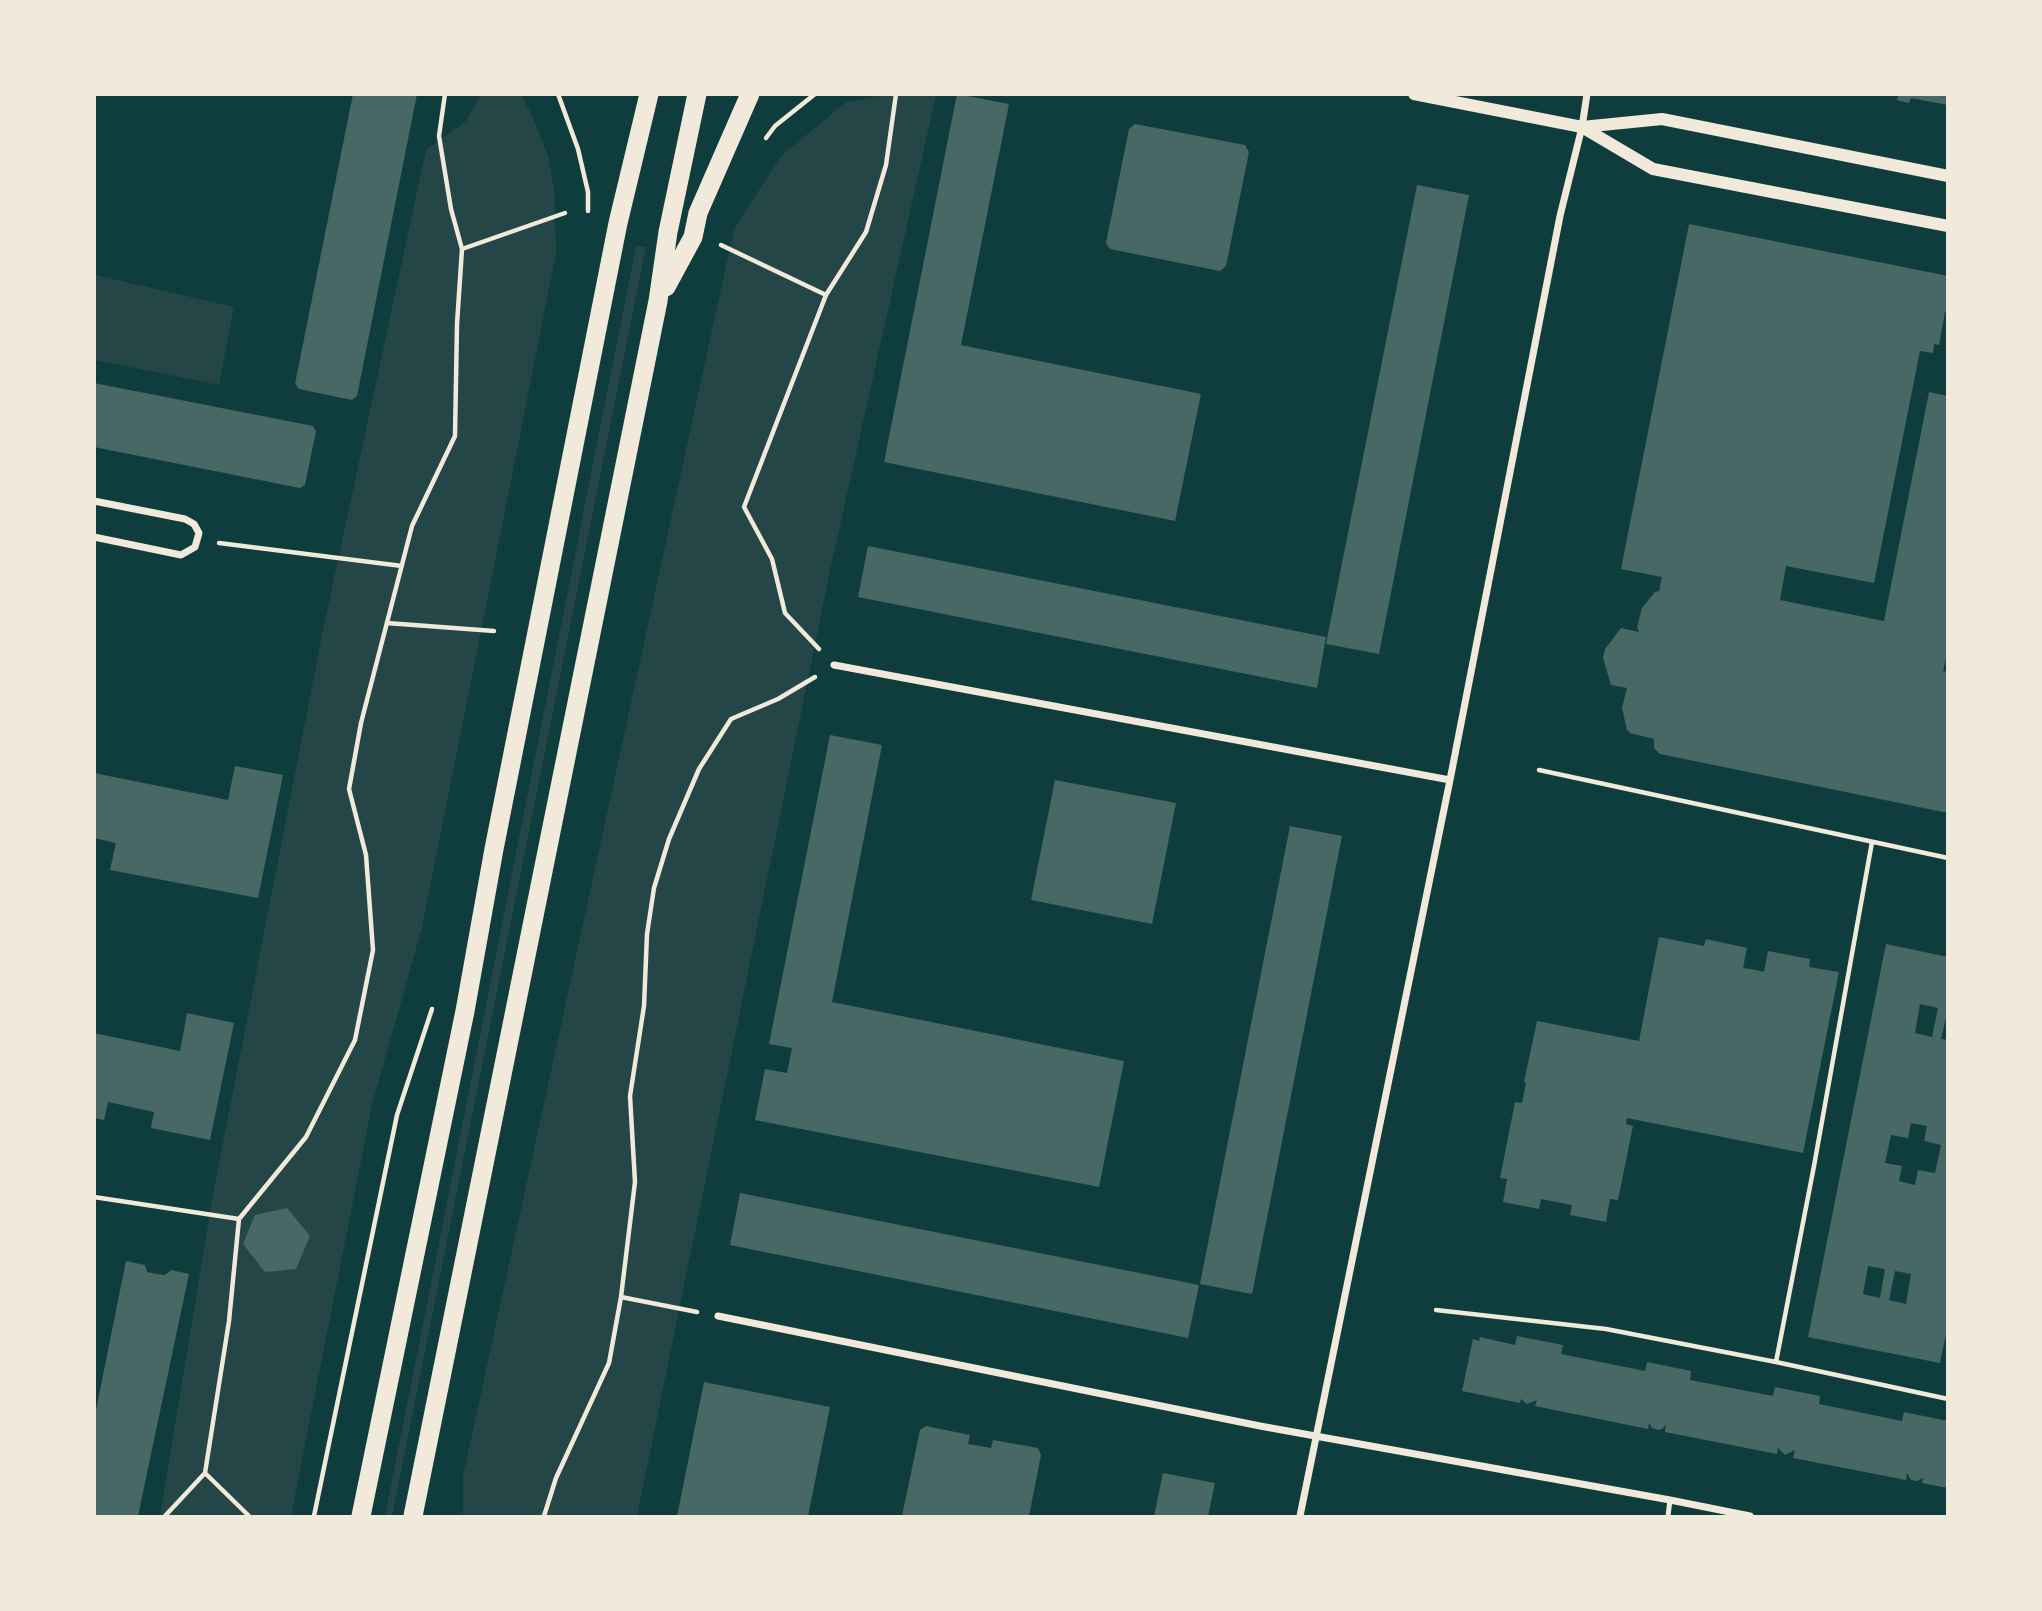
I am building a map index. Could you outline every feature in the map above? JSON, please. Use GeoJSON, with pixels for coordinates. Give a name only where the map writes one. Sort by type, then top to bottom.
{"type":"FeatureCollection","features":[{"type":"Feature","properties":{"kind":"highway"},"geometry":{"type":"LineString","coordinates":[[361,1517],[465,1011],[499,822],[618,223],[649,94]]}},
{"type":"Feature","properties":{"kind":"highway"},"geometry":{"type":"LineString","coordinates":[[413,1517],[658,301],[668,232],[697,94]]}},
{"type":"Feature","properties":{"kind":"highway"},"geometry":{"type":"LineString","coordinates":[[658,301],[693,237],[698,213],[750,94]]}},
{"type":"Feature","properties":{"kind":"street"},"geometry":{"type":"LineString","coordinates":[[1414,94],[1582,127],[1662,120],[1948,176]]}},
{"type":"Feature","properties":{"kind":"street"},"geometry":{"type":"LineString","coordinates":[[1300,1517],[1450,780],[1560,216],[1582,127],[1587,94]]}},
{"type":"Feature","properties":{"kind":"street"},"geometry":{"type":"LineString","coordinates":[[1582,127],[1653,169],[1948,226]]}},
{"type":"Feature","properties":{"kind":"street"},"geometry":{"type":"LineString","coordinates":[[94,500],[185,519],[194,524],[199,533],[195,547],[181,555],[94,537]]}},
{"type":"Feature","properties":{"kind":"street"},"geometry":{"type":"LineString","coordinates":[[834,665],[1450,780]]}},
{"type":"Feature","properties":{"kind":"street"},"geometry":{"type":"LineString","coordinates":[[718,1316],[1316,1437],[1670,1500],[1750,1517]]}},
{"type":"Feature","properties":{"kind":"lane"},"geometry":{"type":"LineString","coordinates":[[1668,1517],[1670,1500]]}},
{"type":"Feature","properties":{"kind":"path"},"geometry":{"type":"LineString","coordinates":[[164,1517],[205,1473],[229,1321],[240,1219],[306,1137],[355,1041],[373,950],[366,855],[349,789],[361,723],[412,526],[455,436],[457,324],[462,249],[451,209],[439,136],[445,94]]}},
{"type":"Feature","properties":{"kind":"path"},"geometry":{"type":"LineString","coordinates":[[558,94],[578,149],[588,192],[588,218]]}},
{"type":"Feature","properties":{"kind":"path"},"geometry":{"type":"LineString","coordinates":[[544,1517],[556,1478],[609,1363],[621,1297],[635,1182],[630,1096],[644,1006],[647,934],[654,888],[669,839],[699,769],[732,719],[778,699],[834,665],[785,613],[772,559],[744,507],[826,295],[866,232],[886,165],[896,94]]}},
{"type":"Feature","properties":{"kind":"path"},"geometry":{"type":"LineString","coordinates":[[462,249],[565,213]]}},
{"type":"Feature","properties":{"kind":"path"},"geometry":{"type":"LineString","coordinates":[[717,244],[826,295]]}},
{"type":"Feature","properties":{"kind":"path"},"geometry":{"type":"LineString","coordinates":[[198,541],[402,566]]}},
{"type":"Feature","properties":{"kind":"path"},"geometry":{"type":"LineString","coordinates":[[387,623],[494,631]]}},
{"type":"Feature","properties":{"kind":"path"},"geometry":{"type":"LineString","coordinates":[[1539,770],[1948,858]]}},
{"type":"Feature","properties":{"kind":"path"},"geometry":{"type":"LineString","coordinates":[[1776,1362],[1872,842]]}},
{"type":"Feature","properties":{"kind":"path"},"geometry":{"type":"LineString","coordinates":[[314,1517],[397,1115],[434,1005]]}},
{"type":"Feature","properties":{"kind":"path"},"geometry":{"type":"LineString","coordinates":[[94,1197],[240,1219]]}},
{"type":"Feature","properties":{"kind":"path"},"geometry":{"type":"LineString","coordinates":[[621,1297],[718,1316]]}},
{"type":"Feature","properties":{"kind":"path"},"geometry":{"type":"LineString","coordinates":[[1436,1310],[1606,1329],[1948,1399]]}},
{"type":"Feature","properties":{"kind":"path"},"geometry":{"type":"LineString","coordinates":[[205,1473],[249,1517]]}},
{"type":"Feature","properties":{"kind":"shaded area"},"geometry":{"type":"Polygon","coordinates":[[[481,95],[521,95],[532,115],[548,156],[554,189],[556,254],[422,927],[372,1105],[291,1516],[160,1516],[213,1194],[323,630],[426,150],[466,121],[481,95]]]}},
{"type":"Feature","properties":{"kind":"shaded area"},"geometry":{"type":"Polygon","coordinates":[[[882,95],[936,95],[831,566],[637,1516],[463,1516],[463,1476],[734,229],[781,156],[845,103],[882,95]]]}},
{"type":"Feature","properties":{"kind":"shaded area"},"geometry":{"type":"Polygon","coordinates":[[[636,246],[646,247],[392,1516],[385,1516],[636,246]]]}},
{"type":"Feature","properties":{"kind":"shaded area"},"geometry":{"type":"Polygon","coordinates":[[[95,275],[234,307],[219,385],[95,360],[95,275]]]}},
{"type":"Feature","properties":{"kind":"building"},"geometry":{"type":"Polygon","coordinates":[[[353,94],[417,94],[357,396],[352,400],[299,389],[295,384],[353,94]]]}},
{"type":"Feature","properties":{"kind":"building"},"geometry":{"type":"Polygon","coordinates":[[[957,94],[1009,104],[961,345],[1201,394],[1175,521],[884,462],[957,94]]]}},
{"type":"Feature","properties":{"kind":"building"},"geometry":{"type":"Polygon","coordinates":[[[1898,94],[1948,94],[1948,105],[1911,98],[1909,103],[1897,100],[1898,94]]]}},
{"type":"Feature","properties":{"kind":"building"},"geometry":{"type":"Polygon","coordinates":[[[1135,124],[1245,145],[1249,152],[1226,266],[1220,271],[1110,249],[1106,243],[1129,129],[1135,124]]]}},
{"type":"Feature","properties":{"kind":"building"},"geometry":{"type":"Polygon","coordinates":[[[1417,185],[1469,195],[1379,654],[1326,644],[1417,185]]]}},
{"type":"Feature","properties":{"kind":"building"},"geometry":{"type":"Polygon","coordinates":[[[1689,224],[1948,276],[1948,312],[1945,312],[1939,345],[1934,344],[1933,353],[1920,351],[1874,583],[1786,566],[1780,600],[1884,621],[1929,392],[1948,396],[1948,651],[1943,671],[1948,672],[1948,813],[1660,754],[1654,748],[1654,739],[1627,730],[1622,708],[1627,688],[1611,685],[1603,658],[1605,649],[1621,628],[1639,632],[1637,627],[1642,608],[1655,592],[1659,591],[1662,577],[1621,569],[1689,224]]]}},
{"type":"Feature","properties":{"kind":"building"},"geometry":{"type":"Polygon","coordinates":[[[94,383],[313,426],[316,431],[305,485],[300,488],[94,447],[94,383]]]}},
{"type":"Feature","properties":{"kind":"building"},"geometry":{"type":"Polygon","coordinates":[[[868,546],[1326,637],[1317,688],[858,597],[868,546]]]}},
{"type":"Feature","properties":{"kind":"building"},"geometry":{"type":"Polygon","coordinates":[[[830,735],[882,745],[832,1002],[1124,1061],[1099,1187],[755,1120],[765,1069],[787,1073],[792,1048],[769,1044],[830,735]]]}},
{"type":"Feature","properties":{"kind":"building"},"geometry":{"type":"Polygon","coordinates":[[[235,766],[283,775],[258,898],[110,870],[116,843],[94,838],[94,773],[228,800],[235,766]]]}},
{"type":"Feature","properties":{"kind":"building"},"geometry":{"type":"Polygon","coordinates":[[[1055,780],[1176,803],[1152,924],[1031,900],[1055,780]]]}},
{"type":"Feature","properties":{"kind":"building"},"geometry":{"type":"Polygon","coordinates":[[[1290,826],[1342,836],[1252,1294],[1200,1284],[1290,826]]]}},
{"type":"Feature","properties":{"kind":"building"},"geometry":{"type":"Polygon","coordinates":[[[1659,937],[1704,946],[1706,939],[1747,948],[1743,968],[1764,972],[1768,951],[1810,959],[1809,967],[1839,972],[1803,1153],[1627,1118],[1626,1124],[1633,1126],[1618,1200],[1610,1199],[1606,1222],[1570,1215],[1572,1205],[1541,1199],[1539,1209],[1503,1202],[1507,1179],[1500,1178],[1515,1102],[1522,1103],[1537,1021],[1639,1041],[1659,937]]]}},
{"type":"Feature","properties":{"kind":"building"},"geometry":{"type":"Polygon","coordinates":[[[1886,944],[1948,957],[1948,1010],[1941,1039],[1948,1040],[1948,1325],[1940,1363],[1808,1337],[1886,944]],[[1920,1004],[1915,1033],[1932,1037],[1938,1008],[1920,1004]],[[1911,1123],[1908,1138],[1891,1135],[1885,1163],[1902,1166],[1899,1181],[1915,1185],[1918,1170],[1935,1173],[1941,1145],[1924,1141],[1927,1126],[1911,1123]],[[1868,1266],[1863,1294],[1880,1298],[1885,1269],[1868,1266]],[[1895,1271],[1889,1300],[1906,1304],[1911,1274],[1895,1271]]]}},
{"type":"Feature","properties":{"kind":"building"},"geometry":{"type":"Polygon","coordinates":[[[187,1013],[234,1023],[210,1140],[151,1128],[154,1112],[108,1102],[104,1120],[94,1118],[94,1033],[180,1051],[187,1013]]]}},
{"type":"Feature","properties":{"kind":"building"},"geometry":{"type":"Polygon","coordinates":[[[740,1193],[1199,1285],[1188,1338],[730,1245],[740,1193]]]}},
{"type":"Feature","properties":{"kind":"building"},"geometry":{"type":"Polygon","coordinates":[[[287,1208],[310,1236],[296,1269],[265,1272],[243,1244],[255,1215],[287,1208]]]}},
{"type":"Feature","properties":{"kind":"building"},"geometry":{"type":"Polygon","coordinates":[[[126,1261],[145,1265],[147,1272],[165,1275],[171,1270],[189,1274],[138,1516],[94,1516],[94,1420],[126,1261]]]}},
{"type":"Feature","properties":{"kind":"building"},"geometry":{"type":"Polygon","coordinates":[[[1517,1336],[1563,1345],[1561,1354],[1645,1371],[1647,1362],[1691,1371],[1690,1380],[1773,1396],[1775,1387],[1820,1396],[1819,1404],[1902,1421],[1904,1412],[1948,1421],[1948,1488],[1922,1483],[1923,1478],[1911,1480],[1907,1473],[1906,1480],[1793,1458],[1795,1450],[1785,1455],[1778,1448],[1777,1454],[1665,1432],[1666,1424],[1658,1430],[1652,1428],[1649,1423],[1648,1429],[1535,1406],[1537,1400],[1527,1404],[1521,1399],[1520,1403],[1462,1391],[1473,1339],[1479,1341],[1480,1337],[1515,1345],[1517,1336]]]}},
{"type":"Feature","properties":{"kind":"building"},"geometry":{"type":"Polygon","coordinates":[[[704,1382],[830,1407],[808,1516],[677,1516],[704,1382]]]}},
{"type":"Feature","properties":{"kind":"building"},"geometry":{"type":"Polygon","coordinates":[[[926,1426],[970,1435],[968,1444],[991,1448],[993,1440],[1038,1448],[1041,1455],[1029,1516],[902,1516],[920,1430],[926,1426]]]}},
{"type":"Feature","properties":{"kind":"building"},"geometry":{"type":"Polygon","coordinates":[[[1163,1473],[1215,1483],[1208,1516],[1154,1516],[1163,1473]]]}}]}
